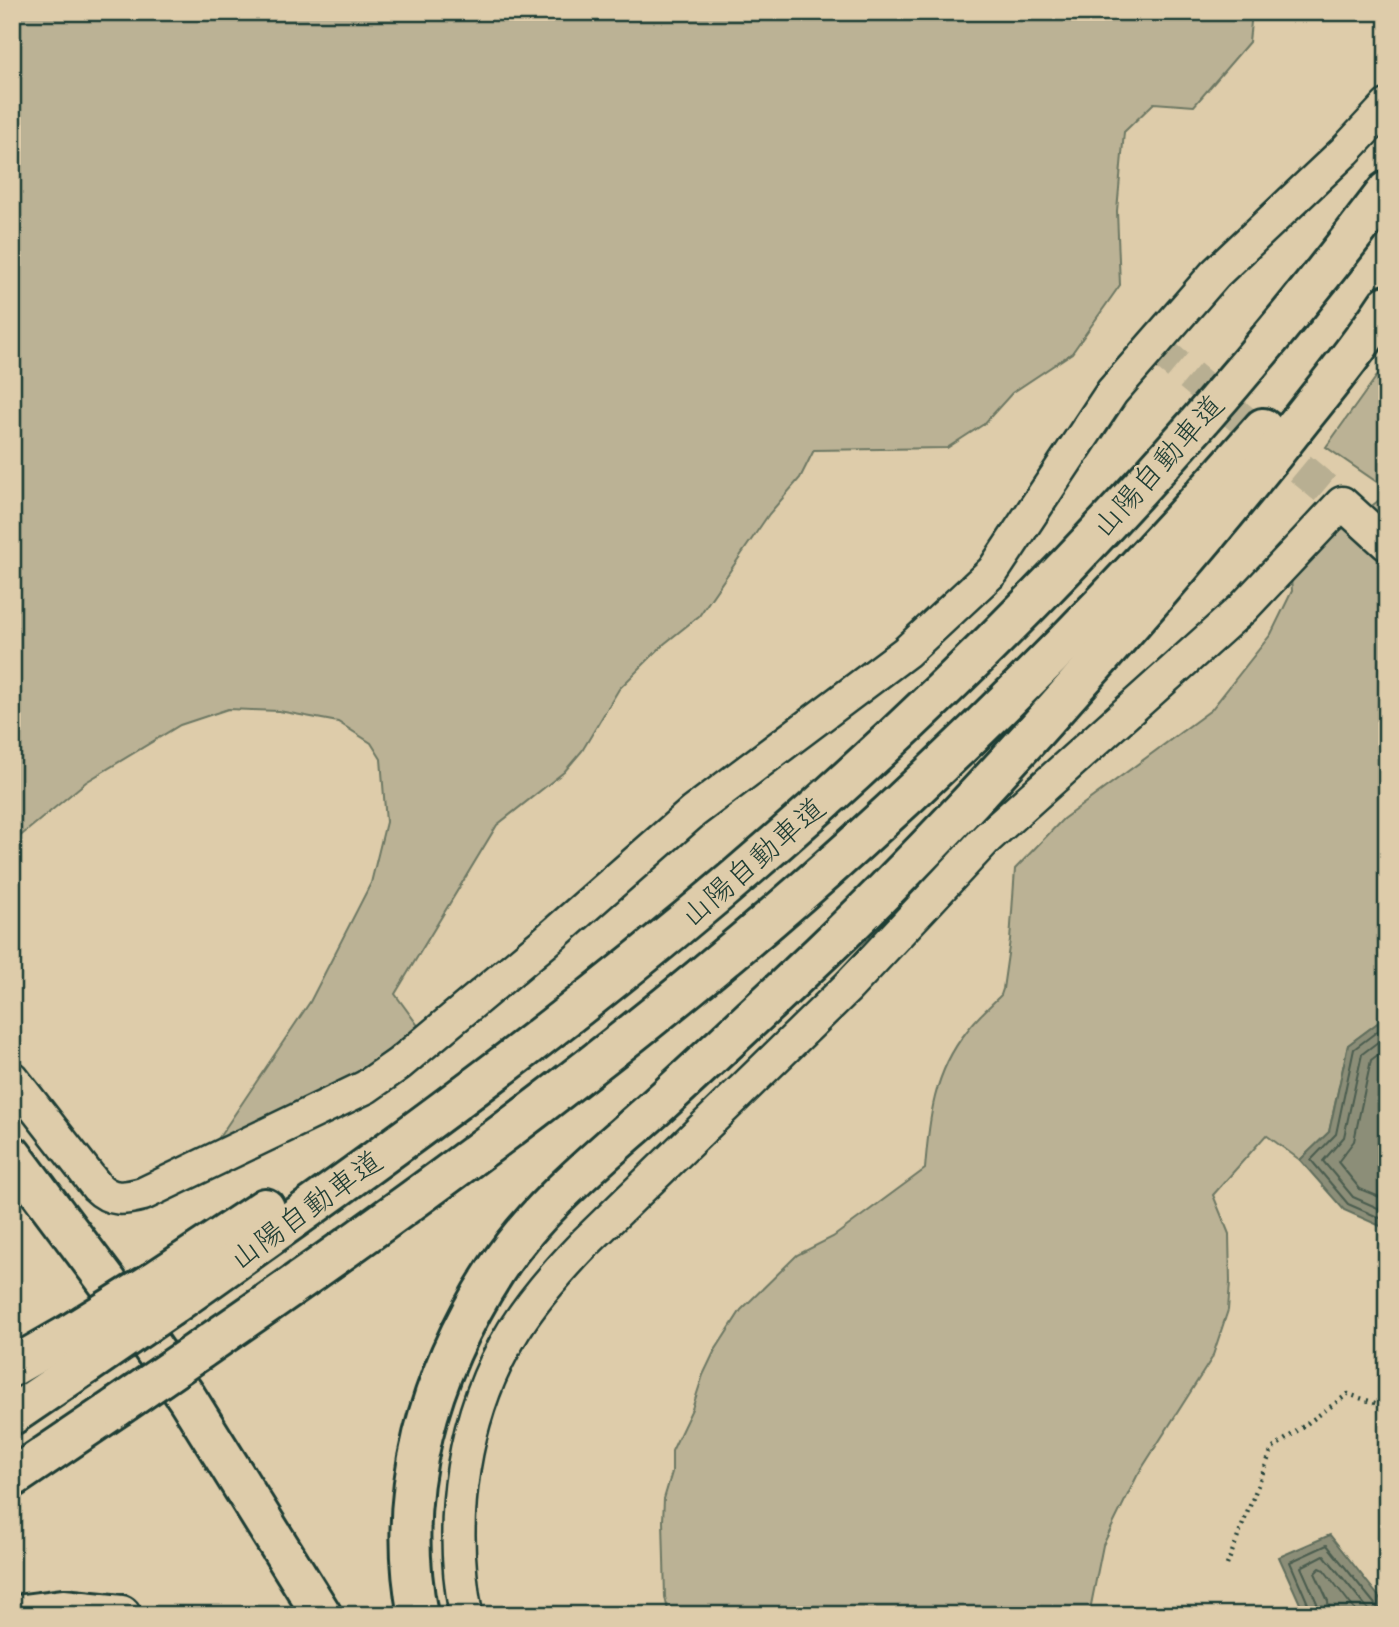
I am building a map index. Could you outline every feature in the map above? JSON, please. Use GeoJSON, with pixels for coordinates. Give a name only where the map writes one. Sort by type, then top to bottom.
{"type":"FeatureCollection","features":[{"type":"Feature","properties":{"kind":"highway","name":"山陽自動車道"},"geometry":{"type":"LineString","coordinates":[[12,1415],[77,1349],[382,1156],[586,1002],[789,832],[951,683],[1099,531],[1207,413],[1279,328],[1387,191]]}},
{"type":"Feature","properties":{"kind":"highway","name":"山陽自動車道"},"geometry":{"type":"LineString","coordinates":[[12,1478],[200,1350],[438,1180],[657,1012],[848,851],[975,733],[1100,608],[1276,413],[1387,278]]}},
{"type":"Feature","properties":{"kind":"highway"},"geometry":{"type":"LineString","coordinates":[[418,1615],[410,1514],[421,1435],[436,1385],[458,1334],[499,1266],[564,1189],[701,1066],[831,943],[928,847],[1050,716],[1249,485],[1387,305]]}},
{"type":"Feature","properties":{"kind":"highway"},"geometry":{"type":"LineString","coordinates":[[12,1155],[108,1283],[187,1398],[322,1615]]}},
{"type":"Feature","properties":{"kind":"highway"},"geometry":{"type":"LineString","coordinates":[[12,1197],[86,1297],[166,1414],[292,1615]]}},
{"type":"Feature","properties":{"kind":"highway"},"geometry":{"type":"LineString","coordinates":[[12,1367],[77,1349]]}},
{"type":"Feature","properties":{"kind":"highway"},"geometry":{"type":"LineString","coordinates":[[16,1615],[63,1609],[121,1615]]}},
{"type":"Feature","properties":{"kind":"street"},"geometry":{"type":"LineString","coordinates":[[12,1078],[97,1187],[108,1196],[116,1198],[143,1194],[306,1118],[377,1080],[457,1016],[693,813],[906,652],[974,591],[1002,560],[1121,381],[1224,264],[1345,151],[1387,106]]}},
{"type":"Feature","properties":{"kind":"street"},"geometry":{"type":"LineString","coordinates":[[466,1615],[458,1556],[459,1521],[463,1474],[472,1425],[503,1349],[547,1284],[584,1242],[848,987],[987,838],[1242,608],[1342,503],[1387,544]]}},
{"type":"Feature","properties":{"kind":"path"},"geometry":{"type":"LineString","coordinates":[[1227,1565],[1272,1449],[1348,1394],[1387,1407]]}},
{"type":"Feature","properties":{"kind":"shaded area"},"geometry":{"type":"Polygon","coordinates":[[[12,12],[1252,12],[1249,42],[1194,106],[1154,103],[1124,132],[1117,211],[1120,285],[1072,353],[1012,393],[984,424],[947,448],[814,450],[800,478],[769,514],[699,616],[664,644],[619,689],[582,751],[564,772],[497,825],[395,994],[419,1027],[355,1075],[311,1100],[285,1107],[216,1142],[310,1002],[371,883],[386,822],[381,759],[371,743],[338,722],[279,711],[228,709],[180,725],[86,782],[12,843],[12,12]]]}},
{"type":"Feature","properties":{"kind":"shaded area"},"geometry":{"type":"Polygon","coordinates":[[[1387,362],[1387,489],[1326,447],[1387,362]]]}},
{"type":"Feature","properties":{"kind":"shaded area"},"geometry":{"type":"Polygon","coordinates":[[[1387,494],[1387,1016],[1348,1045],[1329,1132],[1300,1160],[1266,1135],[1213,1195],[1229,1234],[1228,1310],[1212,1358],[1137,1476],[1103,1545],[1089,1615],[669,1615],[665,1597],[664,1499],[672,1472],[672,1451],[692,1409],[703,1375],[714,1352],[741,1310],[797,1255],[833,1237],[925,1169],[931,1114],[940,1079],[956,1047],[971,1026],[1001,995],[1003,989],[1015,869],[1063,819],[1211,710],[1271,634],[1292,591],[1291,577],[1328,540],[1387,494]]]}},
{"type":"Feature","properties":{"kind":"water"},"geometry":{"type":"Polygon","coordinates":[[[1387,1016],[1387,1229],[1344,1210],[1300,1160],[1329,1132],[1348,1045],[1387,1016]]]}},
{"type":"Feature","properties":{"kind":"water"},"geometry":{"type":"Polygon","coordinates":[[[1330,1535],[1387,1607],[1387,1615],[1303,1615],[1279,1557],[1330,1535]]]}},
{"type":"Feature","properties":{"kind":"tunnel"},"geometry":{"type":"LineString","coordinates":[[1153,345],[1342,503]]}}]}
